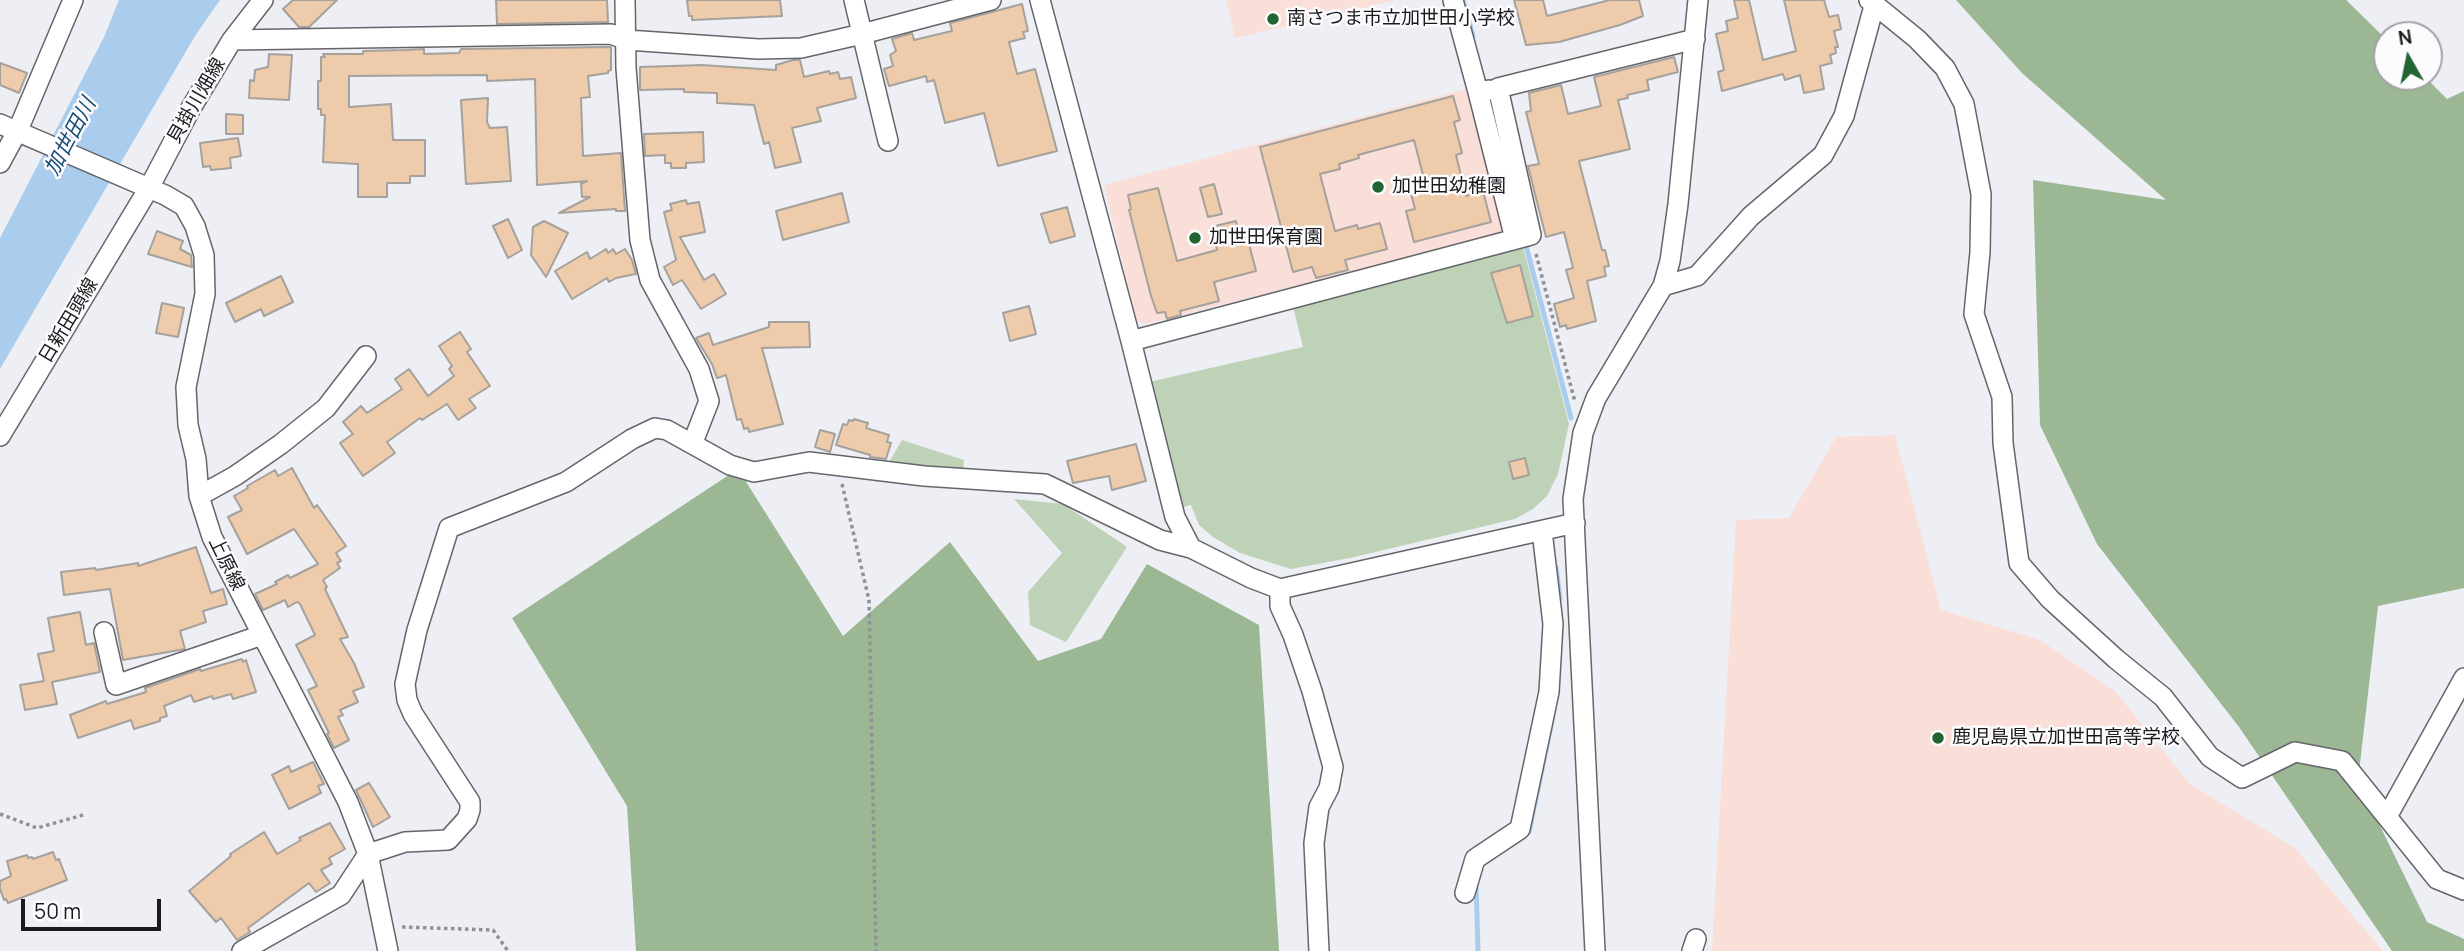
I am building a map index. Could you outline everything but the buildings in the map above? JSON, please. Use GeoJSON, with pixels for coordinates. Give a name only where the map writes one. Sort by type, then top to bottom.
{"type":"FeatureCollection","features":[{"type":"Feature","properties":{"kind":"street"},"geometry":{"type":"LineString","coordinates":[[0,163],[74,0]]}},
{"type":"Feature","properties":{"kind":"street","name":"貝掛川畑線"},"geometry":{"type":"LineString","coordinates":[[138,205],[143,186],[232,40],[263,0]]}},
{"type":"Feature","properties":{"kind":"street"},"geometry":{"type":"LineString","coordinates":[[625,0],[626,68],[640,240],[650,281],[699,369],[709,401],[693,442]]}},
{"type":"Feature","properties":{"kind":"street"},"geometry":{"type":"LineString","coordinates":[[854,0],[888,141]]}},
{"type":"Feature","properties":{"kind":"street"},"geometry":{"type":"LineString","coordinates":[[232,40],[611,34],[627,40],[758,49],[801,48],[991,0]]}},
{"type":"Feature","properties":{"kind":"street"},"geometry":{"type":"LineString","coordinates":[[1040,0],[1132,341],[1175,517],[1191,548]]}},
{"type":"Feature","properties":{"kind":"street"},"geometry":{"type":"LineString","coordinates":[[1132,341],[1523,237],[1487,90],[1453,0]]}},
{"type":"Feature","properties":{"kind":"street"},"geometry":{"type":"LineString","coordinates":[[1595,951],[1573,499],[1583,433],[1596,398],[1663,286],[1670,261],[1698,0]]}},
{"type":"Feature","properties":{"kind":"street"},"geometry":{"type":"LineString","coordinates":[[1663,286],[1697,276],[1751,216],[1824,155],[1844,116],[1872,3],[1917,39],[1945,68],[1964,104],[1981,194],[1980,252],[1974,314],[2001,397],[2003,443],[2019,563],[2050,599],[2163,698],[2210,757],[2242,778],[2295,752],[2342,761],[2437,879],[2464,890]]}},
{"type":"Feature","properties":{"kind":"street"},"geometry":{"type":"LineString","coordinates":[[1487,90],[1695,39]]}},
{"type":"Feature","properties":{"kind":"street","name":"上原線"},"geometry":{"type":"LineString","coordinates":[[15,129],[184,206],[195,226],[204,255],[205,294],[186,387],[188,425],[196,459],[199,496],[212,537],[348,802],[368,853],[388,951]]}},
{"type":"Feature","properties":{"kind":"street","name":"日新田頭線"},"geometry":{"type":"LineString","coordinates":[[0,436],[138,205]]}},
{"type":"Feature","properties":{"kind":"street"},"geometry":{"type":"LineString","coordinates":[[199,496],[244,469],[326,408],[366,356]]}},
{"type":"Feature","properties":{"kind":"street"},"geometry":{"type":"LineString","coordinates":[[242,951],[341,895],[368,853],[405,842],[448,839],[462,826],[470,810],[466,795],[413,714],[407,700],[405,684],[417,630],[449,528],[566,482],[632,439],[655,428],[667,430],[693,442],[730,465],[754,472],[809,462],[924,476],[1045,484],[1160,540],[1191,548],[1251,578],[1280,589],[1575,523]]}},
{"type":"Feature","properties":{"kind":"street"},"geometry":{"type":"LineString","coordinates":[[1465,893],[1475,859],[1520,829],[1549,692],[1552,624],[1542,531]]}},
{"type":"Feature","properties":{"kind":"street"},"geometry":{"type":"LineString","coordinates":[[1280,589],[1280,606],[1312,691],[1333,767],[1329,788],[1320,807],[1314,843],[1319,951]]}},
{"type":"Feature","properties":{"kind":"street"},"geometry":{"type":"LineString","coordinates":[[104,632],[116,685],[262,635]]}},
{"type":"Feature","properties":{"kind":"street"},"geometry":{"type":"LineString","coordinates":[[2388,815],[2464,678]]}},
{"type":"Feature","properties":{"kind":"path"},"geometry":{"type":"LineString","coordinates":[[1523,237],[1583,433]]}},
{"type":"Feature","properties":{"kind":"path"},"geometry":{"type":"LineString","coordinates":[[837,465],[869,600],[876,951]]}},
{"type":"Feature","properties":{"kind":"path"},"geometry":{"type":"LineString","coordinates":[[0,814],[37,828],[83,816]]}},
{"type":"Feature","properties":{"kind":"path"},"geometry":{"type":"LineString","coordinates":[[382,926],[493,930],[508,951]]}},
{"type":"Feature","properties":{"kind":"shaded area","name":"南さつま市立加世田小学校"},"geometry":{"type":"Polygon","coordinates":[[[1226,0],[1396,0],[1235,38],[1226,0]]]}},
{"type":"Feature","properties":{"kind":"shaded area"},"geometry":{"type":"Polygon","coordinates":[[[1470,88],[1506,227],[1500,234],[1146,324],[1136,321],[1104,185],[1470,88]]]}},
{"type":"Feature","properties":{"kind":"shaded area","name":"鹿児島県立加世田高等学校"},"geometry":{"type":"Polygon","coordinates":[[[1895,435],[1941,610],[2040,640],[2115,691],[2190,784],[2295,848],[2383,951],[1712,951],[1736,520],[1789,518],[1836,437],[1895,435]]]}},
{"type":"Feature","properties":{"kind":"green space"},"geometry":{"type":"Polygon","coordinates":[[[1956,0],[2346,0],[2373,26],[2373,91],[2439,91],[2447,99],[2464,91],[2464,588],[2378,606],[2358,781],[2427,922],[2464,939],[2464,951],[2392,951],[2239,727],[2097,544],[2040,425],[2033,180],[2166,200],[2022,73],[1956,0]]]}},
{"type":"Feature","properties":{"kind":"green space"},"geometry":{"type":"Polygon","coordinates":[[[1523,247],[1569,424],[1558,474],[1547,496],[1533,509],[1515,519],[1350,558],[1291,569],[1240,553],[1199,525],[1191,505],[1183,507],[1149,382],[1303,347],[1293,307],[1523,247]]]}},
{"type":"Feature","properties":{"kind":"green space"},"geometry":{"type":"Polygon","coordinates":[[[902,440],[964,460],[963,470],[889,462],[902,440]]]}},
{"type":"Feature","properties":{"kind":"green space"},"geometry":{"type":"Polygon","coordinates":[[[738,469],[843,636],[950,542],[1038,661],[1101,639],[1147,564],[1259,625],[1279,951],[636,951],[627,806],[512,618],[738,469]]]}},
{"type":"Feature","properties":{"kind":"green space"},"geometry":{"type":"Polygon","coordinates":[[[1014,499],[1063,504],[1127,547],[1066,642],[1030,625],[1028,592],[1062,553],[1014,499]]]}},
{"type":"Feature","properties":{"kind":"water","name":"加世田川"},"geometry":{"type":"Polygon","coordinates":[[[119,0],[220,0],[195,36],[0,369],[0,238],[104,37],[119,0]]]}},
{"type":"Feature","properties":{"kind":"waterway"},"geometry":{"type":"LineString","coordinates":[[1463,0],[1473,36]]}},
{"type":"Feature","properties":{"kind":"waterway"},"geometry":{"type":"LineString","coordinates":[[1525,242],[1571,418]]}},
{"type":"Feature","properties":{"kind":"waterway"},"geometry":{"type":"LineString","coordinates":[[1556,567],[1560,599]]}},
{"type":"Feature","properties":{"kind":"waterway"},"geometry":{"type":"LineString","coordinates":[[1525,835],[1529,832],[1553,716]]}},
{"type":"Feature","properties":{"kind":"waterway"},"geometry":{"type":"LineString","coordinates":[[1476,881],[1478,951]]}},
{"type":"Feature","properties":{"kind":"place","name":"南さつま市立加世田小学校"},"geometry":{"type":"Point","coordinates":[1273,19]}},
{"type":"Feature","properties":{"kind":"place","name":"加世田幼稚園"},"geometry":{"type":"Point","coordinates":[1378,187]}},
{"type":"Feature","properties":{"kind":"place","name":"加世田保育園"},"geometry":{"type":"Point","coordinates":[1195,238]}},
{"type":"Feature","properties":{"kind":"place","name":"鹿児島県立加世田高等学校"},"geometry":{"type":"Point","coordinates":[1938,738]}}]}
